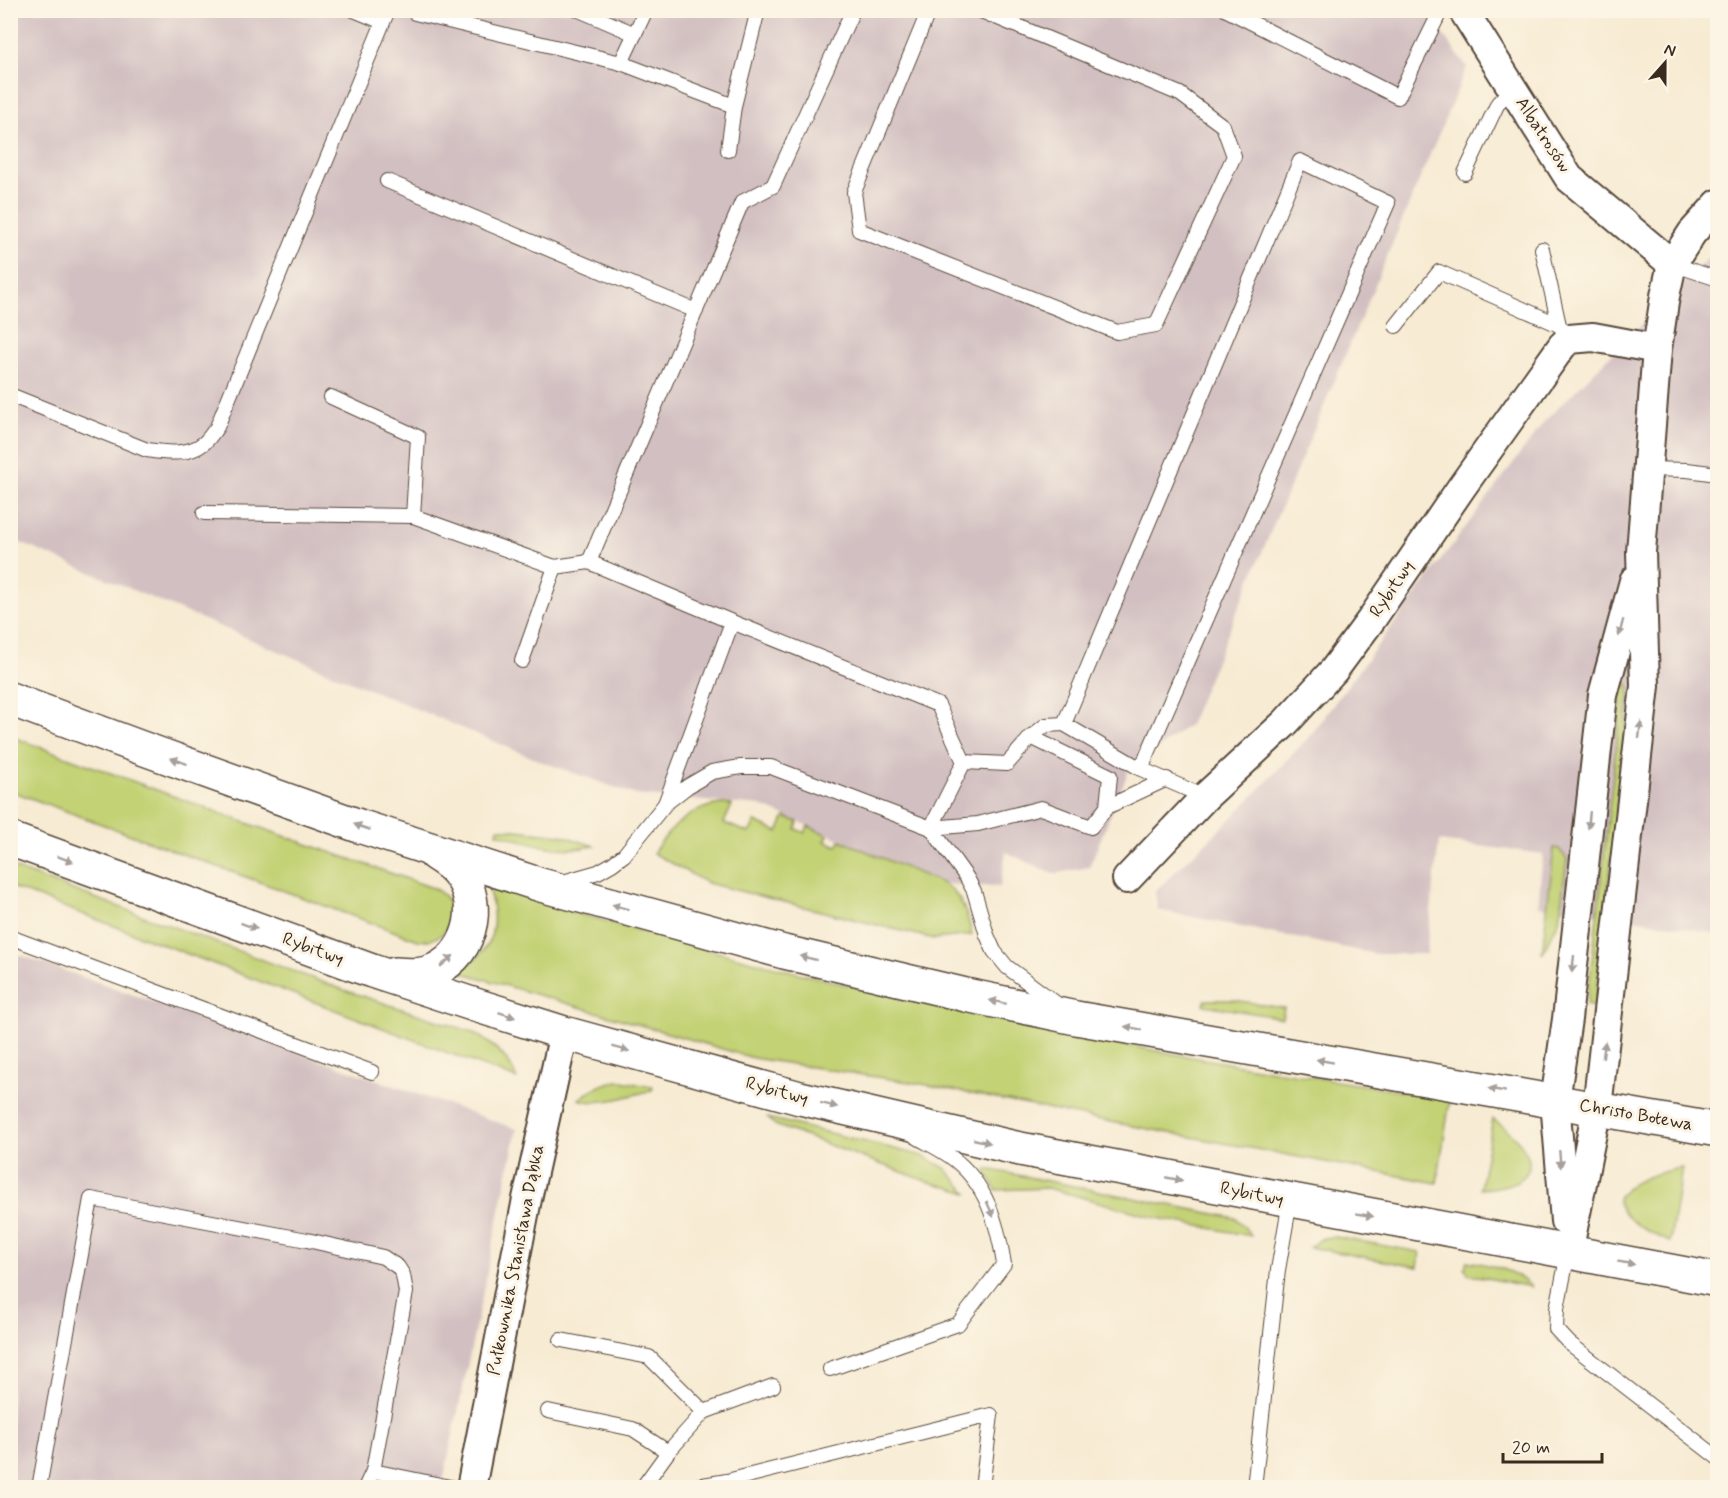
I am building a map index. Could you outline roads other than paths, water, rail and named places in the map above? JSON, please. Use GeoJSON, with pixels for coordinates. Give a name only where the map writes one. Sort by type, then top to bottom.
{"type":"FeatureCollection","features":[{"type":"Feature","properties":{"kind":"main road"},"geometry":{"type":"LineString","coordinates":[[10,699],[418,845],[541,885],[784,952],[966,995],[1076,1018],[1555,1101]]}},
{"type":"Feature","properties":{"kind":"main road","name":"Rybitwy"},"geometry":{"type":"LineString","coordinates":[[10,839],[372,971],[564,1033],[759,1087],[1020,1149],[1568,1253]]}},
{"type":"Feature","properties":{"kind":"main road"},"geometry":{"type":"LineString","coordinates":[[372,971],[405,975],[429,973],[459,951],[466,938],[472,911],[470,897],[464,883],[447,862],[418,845]]}},
{"type":"Feature","properties":{"kind":"main road","name":"Christo Botewa"},"geometry":{"type":"LineString","coordinates":[[1555,1101],[1718,1130]]}},
{"type":"Feature","properties":{"kind":"main road"},"geometry":{"type":"LineString","coordinates":[[1568,1253],[1718,1280]]}},
{"type":"Feature","properties":{"kind":"street","name":"Albatrosów"},"geometry":{"type":"LineString","coordinates":[[1463,10],[1569,178],[1672,264]]}},
{"type":"Feature","properties":{"kind":"street"},"geometry":{"type":"LineString","coordinates":[[1568,1253],[1597,1108],[1645,686],[1641,552],[1657,349],[1672,264],[1692,233],[1718,204]]}},
{"type":"Feature","properties":{"kind":"street"},"geometry":{"type":"LineString","coordinates":[[1564,332],[1657,349]]}},
{"type":"Feature","properties":{"kind":"street","name":"Rybitwy"},"geometry":{"type":"LineString","coordinates":[[1127,879],[1205,797],[1285,723],[1334,670],[1562,346],[1564,332]]}},
{"type":"Feature","properties":{"kind":"street"},"geometry":{"type":"LineString","coordinates":[[1568,1253],[1555,1101],[1567,1019],[1603,694],[1641,552]]}},
{"type":"Feature","properties":{"kind":"street","name":"Pułkownika Stanisława Dąbka"},"geometry":{"type":"LineString","coordinates":[[471,1488],[529,1189],[564,1033]]}},
{"type":"Feature","properties":{"kind":"lane"},"geometry":{"type":"LineString","coordinates":[[10,395],[147,450],[167,453],[188,451],[205,442],[217,427],[386,16],[354,10]]}},
{"type":"Feature","properties":{"kind":"lane"},"geometry":{"type":"LineString","coordinates":[[579,10],[635,34]]}},
{"type":"Feature","properties":{"kind":"lane"},"geometry":{"type":"LineString","coordinates":[[621,63],[646,10]]}},
{"type":"Feature","properties":{"kind":"lane"},"geometry":{"type":"LineString","coordinates":[[728,150],[735,106],[758,10]]}},
{"type":"Feature","properties":{"kind":"lane"},"geometry":{"type":"LineString","coordinates":[[589,562],[742,202],[773,186],[853,10]]}},
{"type":"Feature","properties":{"kind":"lane"},"geometry":{"type":"LineString","coordinates":[[929,10],[854,192],[859,230],[1117,332],[1156,325],[1234,156],[1223,126],[1180,94],[980,10]]}},
{"type":"Feature","properties":{"kind":"lane"},"geometry":{"type":"LineString","coordinates":[[1227,10],[1398,97],[1440,10]]}},
{"type":"Feature","properties":{"kind":"lane"},"geometry":{"type":"LineString","coordinates":[[414,13],[450,16],[621,63],[735,106]]}},
{"type":"Feature","properties":{"kind":"lane"},"geometry":{"type":"LineString","coordinates":[[1465,173],[1498,103],[1512,88]]}},
{"type":"Feature","properties":{"kind":"lane"},"geometry":{"type":"LineString","coordinates":[[1064,724],[1300,161],[1388,203],[1141,769]]}},
{"type":"Feature","properties":{"kind":"lane"},"geometry":{"type":"LineString","coordinates":[[387,182],[696,311]]}},
{"type":"Feature","properties":{"kind":"lane"},"geometry":{"type":"LineString","coordinates":[[1542,249],[1564,332]]}},
{"type":"Feature","properties":{"kind":"lane"},"geometry":{"type":"LineString","coordinates":[[1672,264],[1718,279]]}},
{"type":"Feature","properties":{"kind":"lane"},"geometry":{"type":"LineString","coordinates":[[1396,326],[1439,272],[1564,332]]}},
{"type":"Feature","properties":{"kind":"lane"},"geometry":{"type":"LineString","coordinates":[[332,398],[418,437],[413,516]]}},
{"type":"Feature","properties":{"kind":"lane"},"geometry":{"type":"LineString","coordinates":[[1649,469],[1718,474]]}},
{"type":"Feature","properties":{"kind":"lane"},"geometry":{"type":"LineString","coordinates":[[204,513],[413,516],[555,567],[589,562],[938,705],[964,762]]}},
{"type":"Feature","properties":{"kind":"lane"},"geometry":{"type":"LineString","coordinates":[[522,661],[555,567]]}},
{"type":"Feature","properties":{"kind":"lane"},"geometry":{"type":"LineString","coordinates":[[665,804],[732,622]]}},
{"type":"Feature","properties":{"kind":"lane"},"geometry":{"type":"LineString","coordinates":[[964,762],[1007,764],[1031,737],[1046,725],[1064,724],[1141,769],[1205,797]]}},
{"type":"Feature","properties":{"kind":"lane"},"geometry":{"type":"LineString","coordinates":[[1031,737],[1110,776],[1107,807]]}},
{"type":"Feature","properties":{"kind":"lane"},"geometry":{"type":"LineString","coordinates":[[931,828],[964,762]]}},
{"type":"Feature","properties":{"kind":"lane"},"geometry":{"type":"LineString","coordinates":[[541,885],[578,879],[612,864],[624,855],[665,804],[688,786],[712,772],[741,767],[771,767],[931,828],[978,824],[1041,808],[1090,827],[1107,807],[1167,779]]}},
{"type":"Feature","properties":{"kind":"lane"},"geometry":{"type":"LineString","coordinates":[[931,828],[974,891],[987,935],[999,958],[1007,967],[1076,1018]]}},
{"type":"Feature","properties":{"kind":"lane"},"geometry":{"type":"LineString","coordinates":[[10,937],[372,1072]]}},
{"type":"Feature","properties":{"kind":"lane"},"geometry":{"type":"LineString","coordinates":[[830,1369],[958,1324],[1004,1264],[1000,1237],[994,1218],[975,1181],[951,1157],[885,1118]]}},
{"type":"Feature","properties":{"kind":"lane"},"geometry":{"type":"LineString","coordinates":[[39,1488],[91,1199],[308,1240],[382,1257],[398,1267],[403,1275],[406,1292],[373,1471],[365,1488]]}},
{"type":"Feature","properties":{"kind":"lane"},"geometry":{"type":"LineString","coordinates":[[1254,1488],[1278,1270],[1290,1201]]}},
{"type":"Feature","properties":{"kind":"lane"},"geometry":{"type":"LineString","coordinates":[[1568,1253],[1557,1309],[1556,1329],[1578,1350],[1718,1458]]}},
{"type":"Feature","properties":{"kind":"lane"},"geometry":{"type":"LineString","coordinates":[[561,1340],[649,1357],[704,1412]]}},
{"type":"Feature","properties":{"kind":"lane"},"geometry":{"type":"LineString","coordinates":[[642,1488],[668,1452],[704,1412],[773,1386]]}},
{"type":"Feature","properties":{"kind":"lane"},"geometry":{"type":"LineString","coordinates":[[548,1411],[633,1429],[668,1452]]}},
{"type":"Feature","properties":{"kind":"lane"},"geometry":{"type":"LineString","coordinates":[[685,1488],[727,1481],[991,1415],[982,1488]]}},
{"type":"Feature","properties":{"kind":"lane"},"geometry":{"type":"LineString","coordinates":[[373,1471],[455,1488]]}}]}
